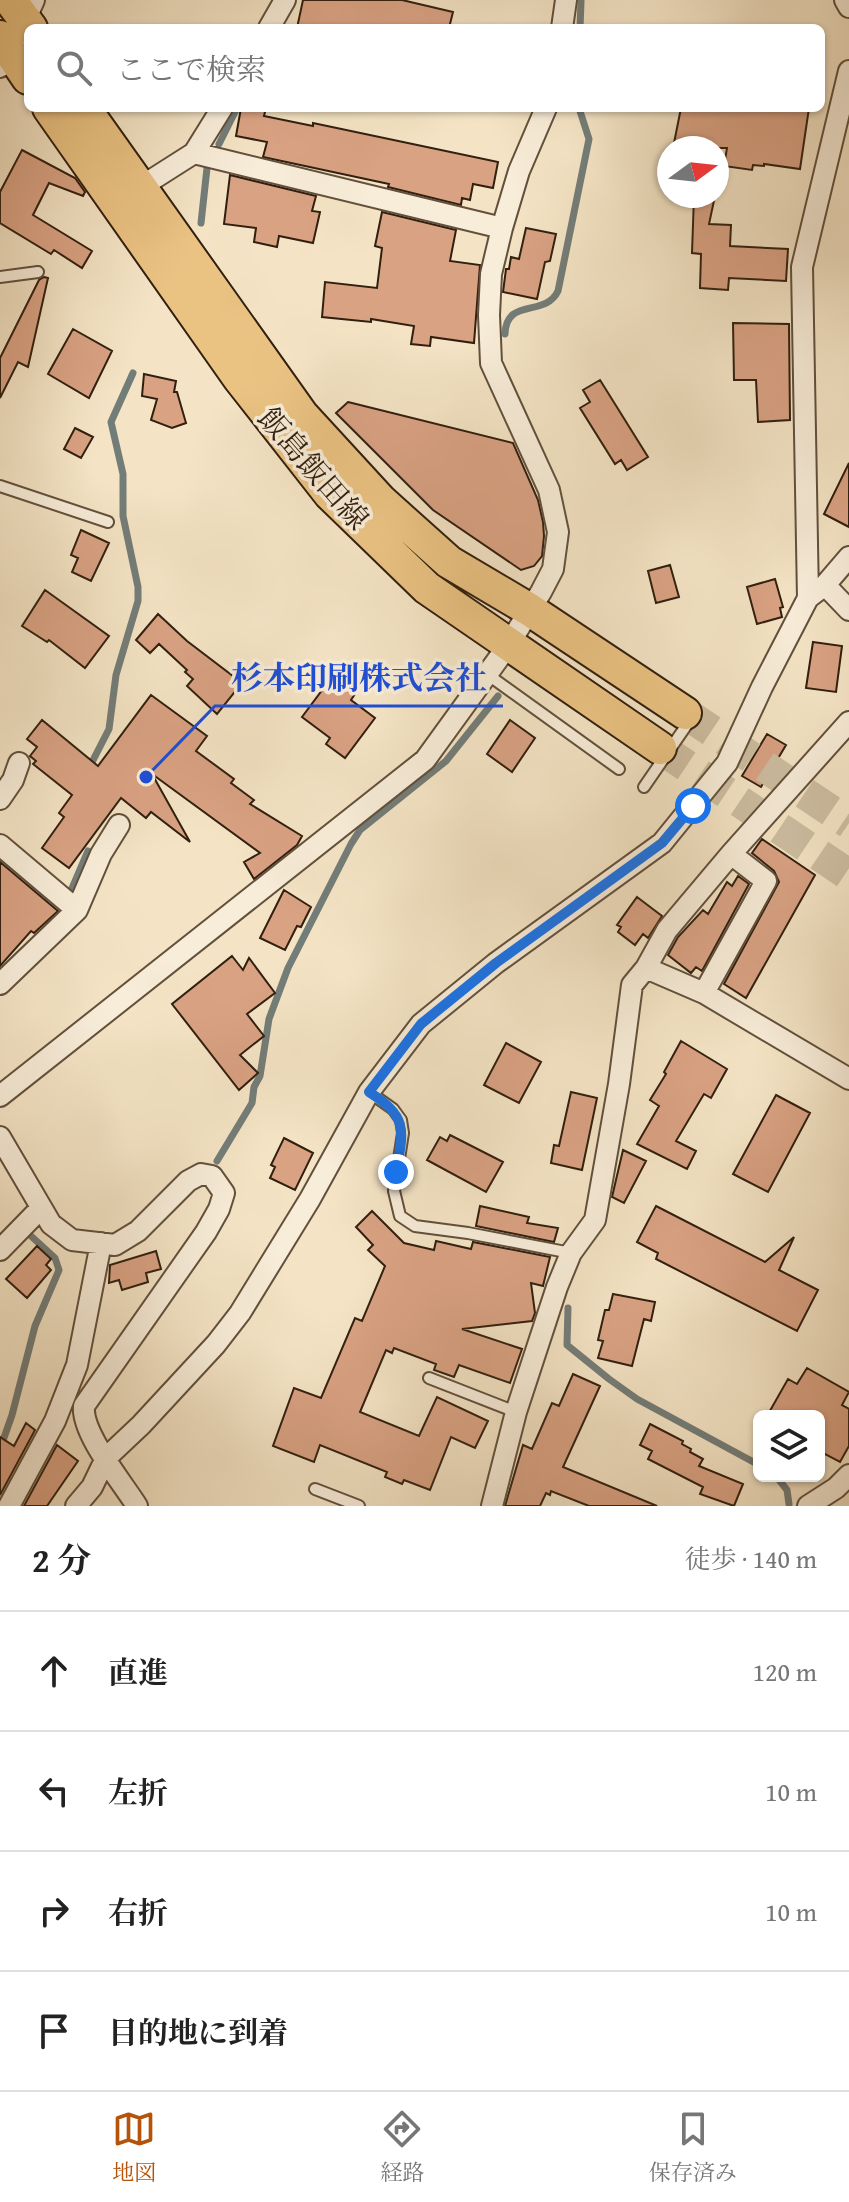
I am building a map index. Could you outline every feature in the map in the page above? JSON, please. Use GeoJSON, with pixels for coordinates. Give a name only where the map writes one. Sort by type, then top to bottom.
{"type":"FeatureCollection","features":[{"type":"Feature","properties":{"kind":"main road","name":"飯島飯田線"},"geometry":{"type":"LineString","coordinates":[[52,112],[239,378],[330,494],[427,588],[660,748]]}},
{"type":"Feature","properties":{"kind":"main road","name":"飯島飯田線"},"geometry":{"type":"LineString","coordinates":[[87,112],[302,415],[381,501],[449,562],[530,610],[686,718]]}},
{"type":"Feature","properties":{"kind":"street"},"geometry":{"type":"LineString","coordinates":[[271,24],[285,0]]}},
{"type":"Feature","properties":{"kind":"street"},"geometry":{"type":"LineString","coordinates":[[563,24],[566,0]]}},
{"type":"Feature","properties":{"kind":"street"},"geometry":{"type":"LineString","coordinates":[[845,0],[849,7]]}},
{"type":"Feature","properties":{"kind":"street"},"geometry":{"type":"LineString","coordinates":[[816,591],[802,267],[849,71]]}},
{"type":"Feature","properties":{"kind":"street"},"geometry":{"type":"LineString","coordinates":[[139,188],[194,153],[220,112]]}},
{"type":"Feature","properties":{"kind":"street"},"geometry":{"type":"LineString","coordinates":[[0,1096],[425,760],[509,644],[553,569],[558,532],[549,490],[491,363],[489,315],[491,274],[502,228],[519,171],[544,112]]}},
{"type":"Feature","properties":{"kind":"street"},"geometry":{"type":"LineString","coordinates":[[194,153],[502,228]]}},
{"type":"Feature","properties":{"kind":"street"},"geometry":{"type":"LineString","coordinates":[[76,1506],[92,1487],[106,1458],[216,1344],[240,1313],[310,1199],[369,1092],[421,1024],[496,963],[662,843],[727,763],[762,687],[816,591],[849,557]]}},
{"type":"Feature","properties":{"kind":"street"},"geometry":{"type":"LineString","coordinates":[[816,591],[849,610]]}},
{"type":"Feature","properties":{"kind":"street"},"geometry":{"type":"LineString","coordinates":[[492,1506],[516,1412],[557,1287],[571,1253],[595,1220],[619,1084],[632,985],[646,968],[667,930],[849,722]]}},
{"type":"Feature","properties":{"kind":"street"},"geometry":{"type":"LineString","coordinates":[[0,799],[13,780],[19,763]]}},
{"type":"Feature","properties":{"kind":"street"},"geometry":{"type":"LineString","coordinates":[[0,984],[77,910],[101,854],[119,825]]}},
{"type":"Feature","properties":{"kind":"street"},"geometry":{"type":"LineString","coordinates":[[0,845],[77,910]]}},
{"type":"Feature","properties":{"kind":"street"},"geometry":{"type":"LineString","coordinates":[[704,993],[766,881],[731,854]]}},
{"type":"Feature","properties":{"kind":"street"},"geometry":{"type":"LineString","coordinates":[[646,968],[704,993],[849,1079]]}},
{"type":"Feature","properties":{"kind":"street"},"geometry":{"type":"LineString","coordinates":[[0,1137],[51,1224],[72,1240],[115,1245],[138,1231],[188,1181],[201,1174],[212,1176],[224,1193],[206,1232],[84,1406],[83,1413],[94,1444],[137,1506]]}},
{"type":"Feature","properties":{"kind":"street"},"geometry":{"type":"LineString","coordinates":[[0,1250],[41,1208]]}},
{"type":"Feature","properties":{"kind":"street"},"geometry":{"type":"LineString","coordinates":[[9,1506],[55,1421],[77,1365],[101,1243]]}},
{"type":"Feature","properties":{"kind":"street"},"geometry":{"type":"LineString","coordinates":[[808,1506],[836,1488],[849,1475]]}},
{"type":"Feature","properties":{"kind":"lane"},"geometry":{"type":"LineString","coordinates":[[0,277],[38,272]]}},
{"type":"Feature","properties":{"kind":"lane"},"geometry":{"type":"LineString","coordinates":[[0,486],[108,522]]}},
{"type":"Feature","properties":{"kind":"lane"},"geometry":{"type":"LineString","coordinates":[[487,674],[619,769]]}},
{"type":"Feature","properties":{"kind":"lane"},"geometry":{"type":"LineString","coordinates":[[644,787],[686,718]]}},
{"type":"Feature","properties":{"kind":"lane"},"geometry":{"type":"LineString","coordinates":[[369,1092],[393,1109],[401,1120],[403,1133],[394,1191],[400,1216],[415,1226],[571,1253]]}},
{"type":"Feature","properties":{"kind":"lane"},"geometry":{"type":"LineString","coordinates":[[429,1378],[516,1412]]}},
{"type":"Feature","properties":{"kind":"lane"},"geometry":{"type":"LineString","coordinates":[[315,1489],[359,1506]]}},
{"type":"Feature","properties":{"kind":"building"},"geometry":{"type":"Polygon","coordinates":[[[303,0],[402,0],[453,12],[450,24],[298,24],[303,0]]]}},
{"type":"Feature","properties":{"kind":"building"},"geometry":{"type":"Polygon","coordinates":[[[240,112],[265,112],[264,116],[313,126],[313,123],[498,162],[493,188],[473,184],[470,200],[462,198],[461,205],[388,187],[389,184],[263,157],[267,142],[236,136],[240,112]]]}},
{"type":"Feature","properties":{"kind":"building"},"geometry":{"type":"Polygon","coordinates":[[[680,112],[808,112],[800,169],[764,164],[753,165],[752,170],[729,167],[729,136],[675,136],[680,112]]]}},
{"type":"Feature","properties":{"kind":"building"},"geometry":{"type":"Polygon","coordinates":[[[22,150],[75,178],[85,192],[83,196],[49,183],[33,215],[92,251],[82,268],[54,250],[51,254],[0,223],[0,192],[22,150]]]}},
{"type":"Feature","properties":{"kind":"building"},"geometry":{"type":"Polygon","coordinates":[[[230,175],[316,196],[312,211],[320,212],[313,243],[279,236],[277,247],[254,242],[256,228],[224,224],[230,175]]]}},
{"type":"Feature","properties":{"kind":"building"},"geometry":{"type":"Polygon","coordinates":[[[694,208],[712,208],[709,224],[731,225],[730,246],[788,249],[786,281],[729,278],[728,290],[700,288],[701,254],[692,253],[694,208]]]}},
{"type":"Feature","properties":{"kind":"building"},"geometry":{"type":"Polygon","coordinates":[[[382,212],[456,230],[450,261],[480,265],[474,343],[431,337],[430,346],[411,344],[414,326],[371,319],[371,322],[322,317],[325,282],[377,288],[382,248],[375,246],[382,212]]]}},
{"type":"Feature","properties":{"kind":"building"},"geometry":{"type":"Polygon","coordinates":[[[526,228],[556,234],[550,261],[545,262],[537,299],[503,292],[506,269],[509,269],[511,257],[519,259],[526,228]]]}},
{"type":"Feature","properties":{"kind":"building"},"geometry":{"type":"Polygon","coordinates":[[[48,278],[28,367],[18,362],[0,398],[0,358],[39,280],[48,278]]]}},
{"type":"Feature","properties":{"kind":"building"},"geometry":{"type":"Polygon","coordinates":[[[733,323],[789,324],[790,420],[758,422],[756,380],[734,380],[733,323]]]}},
{"type":"Feature","properties":{"kind":"building"},"geometry":{"type":"Polygon","coordinates":[[[73,329],[112,351],[89,398],[48,374],[73,329]]]}},
{"type":"Feature","properties":{"kind":"building"},"geometry":{"type":"Polygon","coordinates":[[[144,374],[176,381],[174,392],[177,392],[186,423],[172,428],[151,420],[157,399],[142,396],[144,374]]]}},
{"type":"Feature","properties":{"kind":"building"},"geometry":{"type":"Polygon","coordinates":[[[600,380],[648,457],[627,470],[621,460],[615,464],[580,408],[590,402],[583,390],[600,380]]]}},
{"type":"Feature","properties":{"kind":"building"},"geometry":{"type":"Polygon","coordinates":[[[348,402],[513,443],[538,500],[543,522],[542,556],[534,566],[521,570],[433,510],[336,413],[348,402]]]}},
{"type":"Feature","properties":{"kind":"building"},"geometry":{"type":"Polygon","coordinates":[[[75,428],[93,437],[81,458],[64,449],[75,428]]]}},
{"type":"Feature","properties":{"kind":"building"},"geometry":{"type":"Polygon","coordinates":[[[849,463],[849,527],[824,514],[849,463]]]}},
{"type":"Feature","properties":{"kind":"building"},"geometry":{"type":"Polygon","coordinates":[[[81,530],[109,543],[91,581],[72,572],[78,558],[71,555],[81,530]]]}},
{"type":"Feature","properties":{"kind":"building"},"geometry":{"type":"Polygon","coordinates":[[[670,565],[679,597],[656,603],[648,571],[670,565]]]}},
{"type":"Feature","properties":{"kind":"building"},"geometry":{"type":"Polygon","coordinates":[[[775,579],[783,607],[780,608],[782,617],[757,624],[747,587],[775,579]]]}},
{"type":"Feature","properties":{"kind":"building"},"geometry":{"type":"Polygon","coordinates":[[[45,590],[109,636],[85,668],[49,640],[47,642],[22,626],[45,590]]]}},
{"type":"Feature","properties":{"kind":"building"},"geometry":{"type":"Polygon","coordinates":[[[158,614],[187,641],[242,683],[217,714],[187,686],[193,679],[185,672],[187,670],[159,644],[150,653],[136,640],[158,614]]]}},
{"type":"Feature","properties":{"kind":"building"},"geometry":{"type":"Polygon","coordinates":[[[813,642],[842,646],[836,692],[806,688],[813,642]]]}},
{"type":"Feature","properties":{"kind":"building"},"geometry":{"type":"Polygon","coordinates":[[[332,677],[355,694],[351,700],[375,718],[345,758],[326,744],[330,738],[302,717],[332,677]]]}},
{"type":"Feature","properties":{"kind":"building"},"geometry":{"type":"Polygon","coordinates":[[[151,695],[207,736],[196,751],[234,779],[231,783],[254,800],[250,804],[302,836],[297,845],[254,879],[244,862],[260,853],[152,774],[190,842],[151,812],[146,818],[121,798],[69,868],[42,848],[64,817],[59,813],[72,795],[33,764],[36,761],[30,756],[37,747],[27,739],[42,720],[98,766],[151,695]]]}},
{"type":"Feature","properties":{"kind":"building"},"geometry":{"type":"Polygon","coordinates":[[[510,720],[535,738],[512,772],[487,754],[510,720]]]}},
{"type":"Feature","properties":{"kind":"building"},"geometry":{"type":"Polygon","coordinates":[[[767,734],[786,745],[761,787],[742,776],[767,734]]]}},
{"type":"Feature","properties":{"kind":"building"},"geometry":{"type":"Polygon","coordinates":[[[762,839],[815,875],[746,998],[724,984],[779,882],[774,871],[752,853],[762,839]]]}},
{"type":"Feature","properties":{"kind":"building"},"geometry":{"type":"Polygon","coordinates":[[[0,862],[58,911],[34,933],[31,931],[0,966],[0,862]]]}},
{"type":"Feature","properties":{"kind":"building"},"geometry":{"type":"Polygon","coordinates":[[[738,876],[749,884],[702,971],[696,967],[691,973],[668,955],[678,937],[703,910],[708,914],[727,882],[732,886],[738,876]]]}},
{"type":"Feature","properties":{"kind":"building"},"geometry":{"type":"Polygon","coordinates":[[[284,890],[311,907],[285,950],[260,938],[284,890]]]}},
{"type":"Feature","properties":{"kind":"building"},"geometry":{"type":"Polygon","coordinates":[[[637,897],[662,916],[648,938],[643,934],[635,945],[618,932],[621,927],[617,925],[637,897]]]}},
{"type":"Feature","properties":{"kind":"building"},"geometry":{"type":"Polygon","coordinates":[[[232,956],[243,970],[249,958],[275,993],[247,1014],[264,1036],[240,1055],[258,1073],[239,1090],[172,1004],[232,956]]]}},
{"type":"Feature","properties":{"kind":"building"},"geometry":{"type":"Polygon","coordinates":[[[681,1041],[727,1069],[711,1098],[704,1094],[676,1141],[696,1151],[687,1169],[637,1144],[659,1106],[650,1100],[681,1041]]]}},
{"type":"Feature","properties":{"kind":"building"},"geometry":{"type":"Polygon","coordinates":[[[506,1043],[541,1062],[519,1103],[484,1085],[506,1043]]]}},
{"type":"Feature","properties":{"kind":"building"},"geometry":{"type":"Polygon","coordinates":[[[571,1092],[597,1098],[582,1170],[551,1163],[554,1145],[559,1146],[571,1092]]]}},
{"type":"Feature","properties":{"kind":"building"},"geometry":{"type":"Polygon","coordinates":[[[776,1095],[810,1113],[768,1192],[733,1174],[776,1095]]]}},
{"type":"Feature","properties":{"kind":"building"},"geometry":{"type":"Polygon","coordinates":[[[450,1135],[503,1162],[486,1192],[427,1160],[440,1137],[447,1141],[450,1135]]]}},
{"type":"Feature","properties":{"kind":"building"},"geometry":{"type":"Polygon","coordinates":[[[284,1138],[313,1153],[295,1190],[270,1178],[275,1167],[271,1165],[284,1138]]]}},
{"type":"Feature","properties":{"kind":"building"},"geometry":{"type":"Polygon","coordinates":[[[623,1150],[646,1161],[624,1203],[612,1197],[623,1150]]]}},
{"type":"Feature","properties":{"kind":"building"},"geometry":{"type":"Polygon","coordinates":[[[480,1206],[529,1217],[527,1223],[558,1228],[554,1242],[476,1226],[480,1206]]]}},
{"type":"Feature","properties":{"kind":"building"},"geometry":{"type":"Polygon","coordinates":[[[656,1206],[765,1262],[794,1237],[779,1270],[818,1290],[797,1331],[656,1259],[658,1253],[637,1242],[656,1206]]]}},
{"type":"Feature","properties":{"kind":"building"},"geometry":{"type":"Polygon","coordinates":[[[372,1211],[404,1243],[434,1250],[436,1241],[471,1249],[473,1242],[550,1257],[543,1286],[531,1283],[535,1313],[532,1321],[462,1329],[522,1349],[510,1383],[459,1365],[454,1377],[434,1370],[436,1364],[394,1348],[392,1353],[386,1350],[360,1412],[419,1436],[437,1397],[488,1421],[475,1448],[451,1437],[430,1490],[404,1480],[402,1484],[385,1477],[387,1472],[320,1445],[314,1462],[273,1446],[294,1388],[321,1398],[355,1318],[362,1321],[385,1266],[368,1250],[373,1245],[356,1227],[372,1211]]]}},
{"type":"Feature","properties":{"kind":"building"},"geometry":{"type":"Polygon","coordinates":[[[37,1246],[51,1259],[46,1265],[51,1270],[27,1298],[6,1279],[37,1246]]]}},
{"type":"Feature","properties":{"kind":"building"},"geometry":{"type":"Polygon","coordinates":[[[156,1251],[161,1269],[146,1273],[148,1282],[122,1290],[119,1280],[109,1283],[110,1265],[156,1251]]]}},
{"type":"Feature","properties":{"kind":"building"},"geometry":{"type":"Polygon","coordinates":[[[613,1294],[655,1302],[651,1321],[644,1319],[632,1366],[598,1358],[603,1341],[598,1340],[605,1310],[609,1310],[613,1294]]]}},
{"type":"Feature","properties":{"kind":"building"},"geometry":{"type":"Polygon","coordinates":[[[807,1368],[849,1392],[842,1405],[849,1409],[849,1446],[840,1462],[825,1454],[825,1410],[770,1410],[788,1379],[797,1384],[807,1368]]]}},
{"type":"Feature","properties":{"kind":"building"},"geometry":{"type":"Polygon","coordinates":[[[573,1374],[600,1386],[563,1467],[657,1506],[589,1506],[551,1491],[550,1495],[546,1493],[540,1506],[505,1506],[523,1445],[532,1449],[552,1403],[559,1406],[573,1374]]]}},
{"type":"Feature","properties":{"kind":"building"},"geometry":{"type":"Polygon","coordinates":[[[26,1423],[35,1430],[0,1495],[0,1437],[14,1446],[26,1423]]]}},
{"type":"Feature","properties":{"kind":"building"},"geometry":{"type":"Polygon","coordinates":[[[650,1424],[683,1441],[682,1444],[691,1449],[690,1452],[703,1459],[699,1466],[743,1484],[734,1506],[700,1494],[703,1487],[648,1459],[652,1451],[640,1445],[650,1424]]]}},
{"type":"Feature","properties":{"kind":"building"},"geometry":{"type":"Polygon","coordinates":[[[57,1445],[78,1461],[47,1506],[24,1506],[57,1445]]]}},
{"type":"Feature","properties":{"kind":"waterway"},"geometry":{"type":"LineString","coordinates":[[580,24],[581,1]]}},
{"type":"Feature","properties":{"kind":"waterway"},"geometry":{"type":"LineString","coordinates":[[219,144],[235,112]]}},
{"type":"Feature","properties":{"kind":"waterway"},"geometry":{"type":"LineString","coordinates":[[505,334],[512,315],[544,304],[558,291],[589,139],[580,112]]}},
{"type":"Feature","properties":{"kind":"waterway"},"geometry":{"type":"LineString","coordinates":[[201,223],[207,168]]}},
{"type":"Feature","properties":{"kind":"waterway"},"geometry":{"type":"LineString","coordinates":[[88,770],[109,729],[116,675],[138,601],[138,587],[123,516],[123,474],[111,422],[133,373]]}},
{"type":"Feature","properties":{"kind":"waterway"},"geometry":{"type":"LineString","coordinates":[[217,1161],[252,1103],[254,1087],[260,1076],[269,1019],[288,968],[351,844],[360,830],[446,761],[498,696]]}},
{"type":"Feature","properties":{"kind":"waterway"},"geometry":{"type":"LineString","coordinates":[[70,893],[88,851]]}},
{"type":"Feature","properties":{"kind":"waterway"},"geometry":{"type":"LineString","coordinates":[[0,1449],[35,1326],[59,1270],[55,1258],[31,1236]]}},
{"type":"Feature","properties":{"kind":"waterway"},"geometry":{"type":"LineString","coordinates":[[568,1308],[567,1345],[637,1399],[753,1462]]}},
{"type":"Feature","properties":{"kind":"waterway"},"geometry":{"type":"LineString","coordinates":[[781,1482],[787,1490],[789,1504]]}},
{"type":"Feature","properties":{"kind":"tunnel"},"geometry":{"type":"LineString","coordinates":[[685,713],[849,823]]}},
{"type":"Feature","properties":{"kind":"tunnel"},"geometry":{"type":"LineString","coordinates":[[660,748],[849,875]]}},
{"type":"Feature","properties":{"kind":"place","name":"杉本印刷株式会社"},"geometry":{"type":"Point","coordinates":[146,777]}},
{"type":"Feature","properties":{"kind":"route"},"geometry":{"type":"LineString","coordinates":[[396,1172],[403,1133],[401,1120],[393,1109],[369,1092],[421,1024],[496,963],[662,843],[693,806]]}}]}
